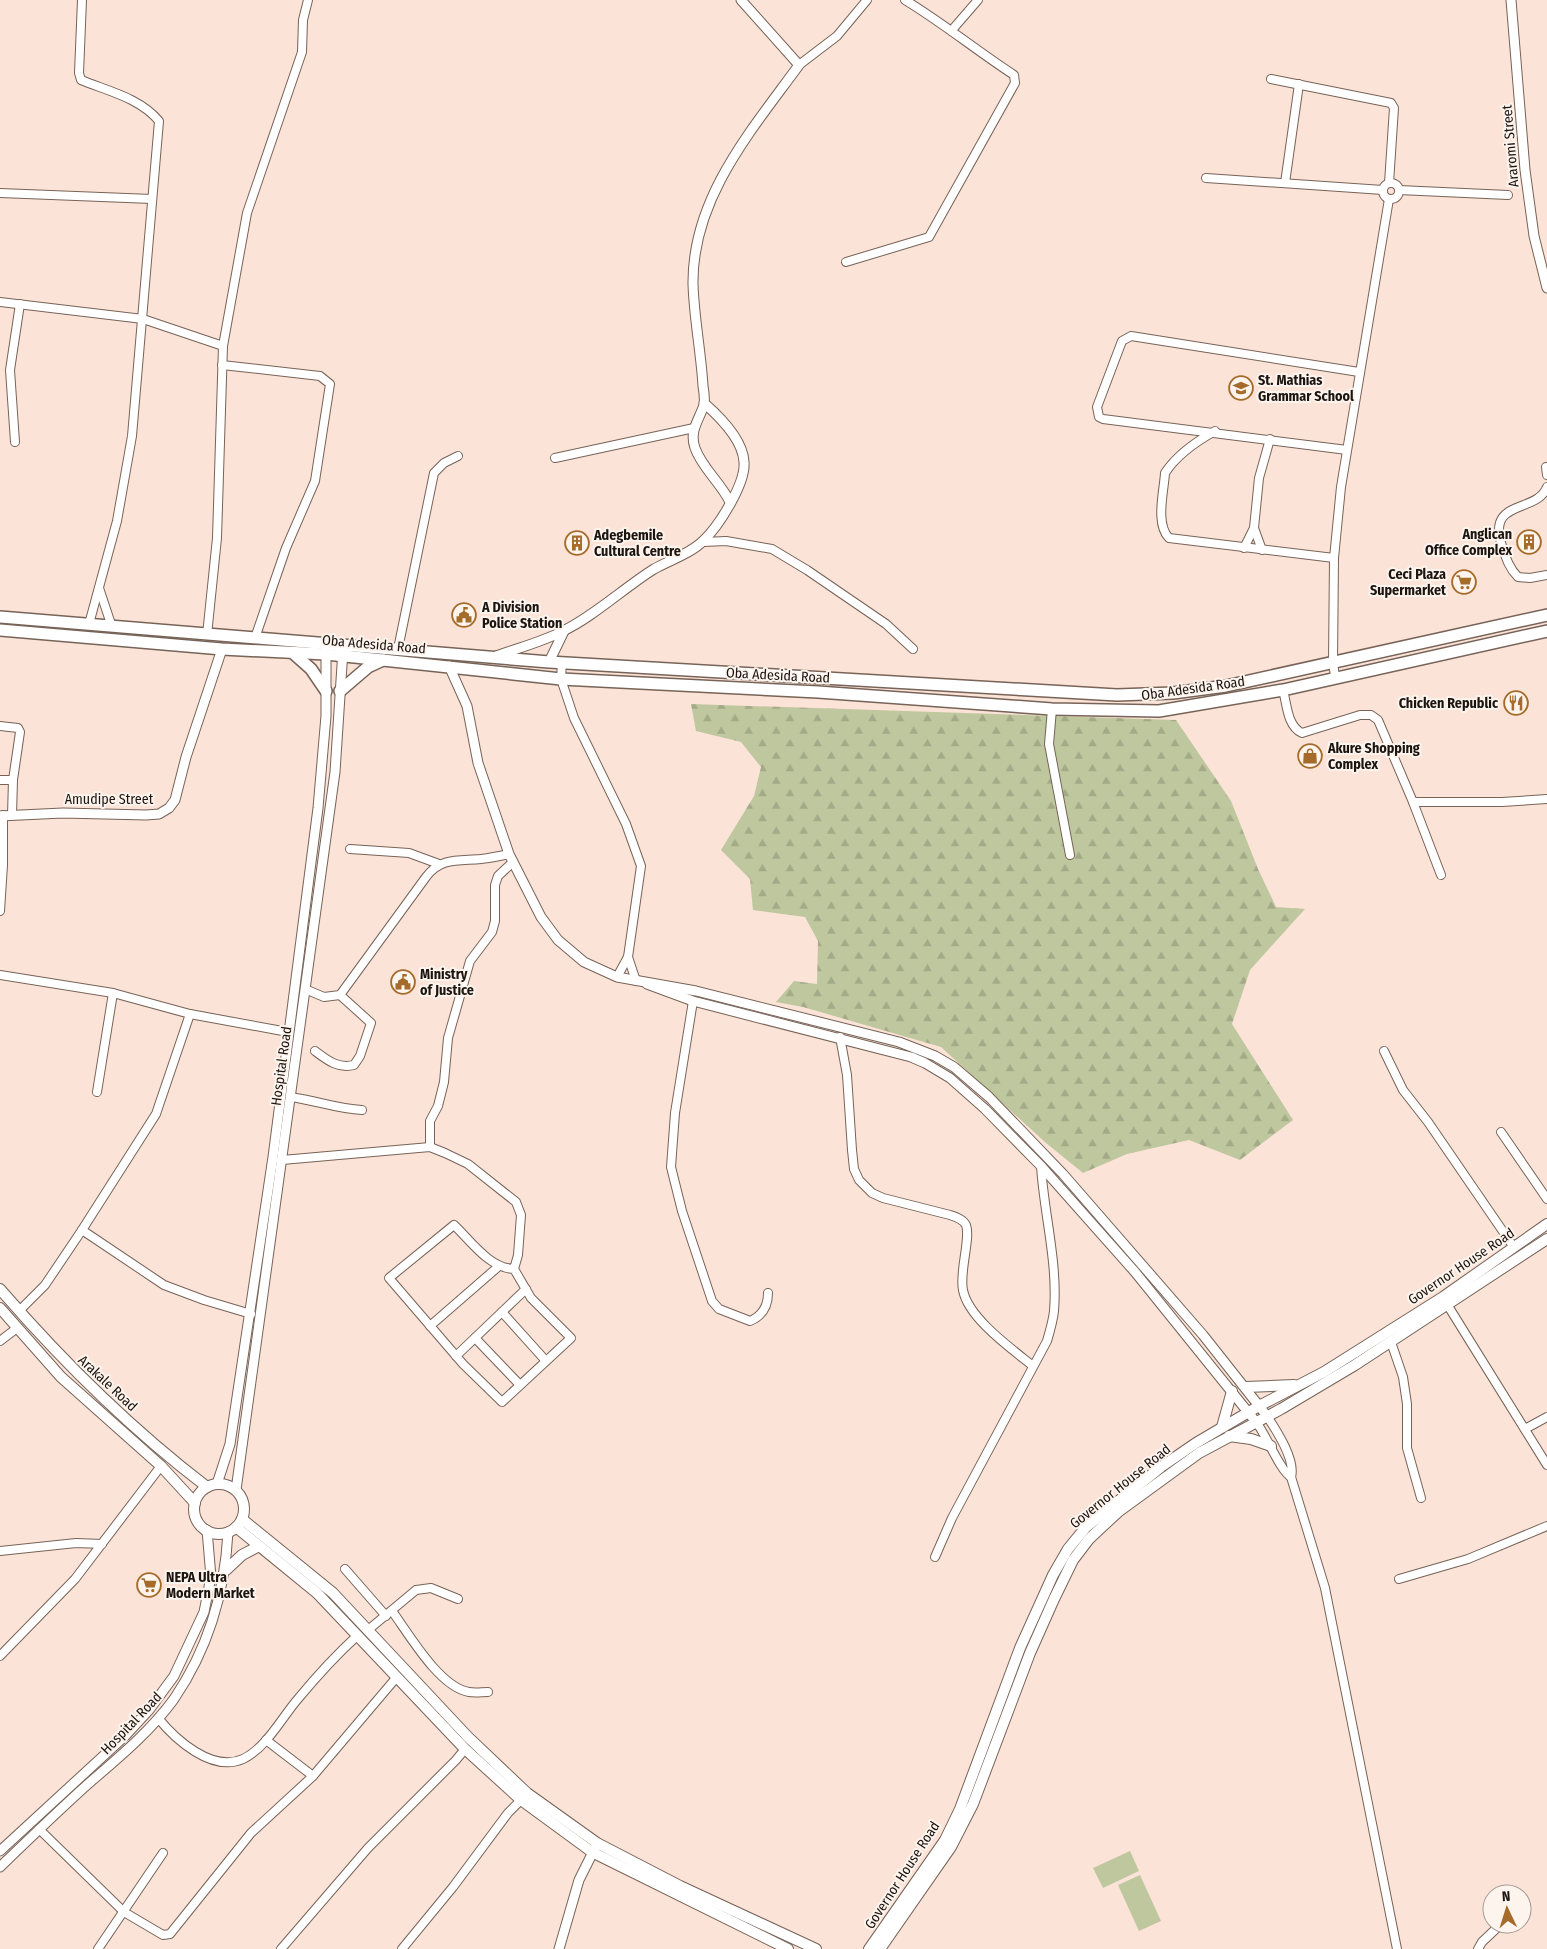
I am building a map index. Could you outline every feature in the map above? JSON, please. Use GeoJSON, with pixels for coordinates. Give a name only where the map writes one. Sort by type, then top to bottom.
{"type":"FeatureCollection","features":[{"type":"Feature","properties":{"kind":"main road","name":"Oba Adesida Road"},"geometry":{"type":"LineString","coordinates":[[0,630],[222,649],[293,653],[344,644],[549,662],[1117,695],[1173,693],[1226,686],[1547,616]]}},
{"type":"Feature","properties":{"kind":"main road","name":"Oba Adesida Road"},"geometry":{"type":"LineString","coordinates":[[0,617],[255,638],[326,648],[343,656],[561,679],[844,694],[1052,709],[1159,711],[1283,690],[1335,676],[1547,631]]}},
{"type":"Feature","properties":{"kind":"main road"},"geometry":{"type":"LineString","coordinates":[[293,653],[311,669],[326,691]]}},
{"type":"Feature","properties":{"kind":"main road"},"geometry":{"type":"LineString","coordinates":[[340,691],[363,671],[383,660]]}},
{"type":"Feature","properties":{"kind":"main road","name":"Governor House Road"},"geometry":{"type":"LineString","coordinates":[[880,1949],[951,1847],[973,1804],[1030,1653],[1073,1560],[1089,1539],[1118,1512],[1199,1453],[1267,1416],[1391,1342],[1513,1246],[1547,1224]]}},
{"type":"Feature","properties":{"kind":"main road","name":"Governor House Road"},"geometry":{"type":"LineString","coordinates":[[870,1949],[925,1870],[960,1809],[1020,1648],[1053,1575],[1068,1549],[1086,1528],[1161,1467],[1222,1428],[1324,1372],[1547,1239]]}},
{"type":"Feature","properties":{"kind":"main road","name":"Arakale Road"},"geometry":{"type":"LineString","coordinates":[[0,1289],[63,1360],[111,1406],[159,1450],[212,1485]]}},
{"type":"Feature","properties":{"kind":"main road","name":"Arakale Road"},"geometry":{"type":"LineString","coordinates":[[0,1308],[61,1377],[161,1466],[194,1503]]}},
{"type":"Feature","properties":{"kind":"main road"},"geometry":{"type":"LineString","coordinates":[[1246,1387],[1298,1385]]}},
{"type":"Feature","properties":{"kind":"main road"},"geometry":{"type":"LineString","coordinates":[[1222,1428],[1232,1391]]}},
{"type":"Feature","properties":{"kind":"main road"},"geometry":{"type":"LineString","coordinates":[[1228,1436],[1251,1439],[1271,1446]]}},
{"type":"Feature","properties":{"kind":"main road"},"geometry":{"type":"LineString","coordinates":[[212,1485],[227,1485],[236,1490],[242,1498],[245,1508],[236,1526],[217,1533],[207,1530],[199,1523],[194,1514],[194,1503],[199,1494],[212,1485]]}},
{"type":"Feature","properties":{"kind":"main road"},"geometry":{"type":"LineString","coordinates":[[236,1526],[298,1576],[465,1749],[524,1797],[595,1848],[788,1949]]}},
{"type":"Feature","properties":{"kind":"main road"},"geometry":{"type":"LineString","coordinates":[[236,1526],[333,1593],[524,1797]]}},
{"type":"Feature","properties":{"kind":"main road"},"geometry":{"type":"LineString","coordinates":[[226,1570],[242,1555],[259,1546]]}},
{"type":"Feature","properties":{"kind":"main road"},"geometry":{"type":"LineString","coordinates":[[595,1848],[663,1877],[816,1949]]}},
{"type":"Feature","properties":{"kind":"main road"},"geometry":{"type":"LineString","coordinates":[[765,1938],[771,1927]]}},
{"type":"Feature","properties":{"kind":"street"},"geometry":{"type":"LineString","coordinates":[[82,0],[79,73],[81,80],[140,104],[150,111],[158,122],[143,319],[125,478],[117,521],[90,624]]}},
{"type":"Feature","properties":{"kind":"street"},"geometry":{"type":"LineString","coordinates":[[207,635],[217,538],[223,346],[247,213],[302,52],[303,20],[308,0]]}},
{"type":"Feature","properties":{"kind":"street"},"geometry":{"type":"LineString","coordinates":[[741,0],[799,65]]}},
{"type":"Feature","properties":{"kind":"street"},"geometry":{"type":"LineString","coordinates":[[730,502],[695,448],[694,428],[704,403],[693,284],[694,260],[702,221],[730,160],[799,65],[837,36],[867,0]]}},
{"type":"Feature","properties":{"kind":"street"},"geometry":{"type":"LineString","coordinates":[[846,262],[929,238],[1015,83],[1014,75],[986,58],[952,30],[905,0]]}},
{"type":"Feature","properties":{"kind":"street"},"geometry":{"type":"LineString","coordinates":[[952,30],[978,0]]}},
{"type":"Feature","properties":{"kind":"street","name":"Araromi Street"},"geometry":{"type":"LineString","coordinates":[[1511,0],[1525,170],[1534,236],[1547,288]]}},
{"type":"Feature","properties":{"kind":"street"},"geometry":{"type":"LineString","coordinates":[[1271,79],[1384,100],[1394,105],[1389,183],[1383,190]]}},
{"type":"Feature","properties":{"kind":"street"},"geometry":{"type":"LineString","coordinates":[[1285,183],[1299,84]]}},
{"type":"Feature","properties":{"kind":"street"},"geometry":{"type":"LineString","coordinates":[[1206,178],[1383,190]]}},
{"type":"Feature","properties":{"kind":"street"},"geometry":{"type":"LineString","coordinates":[[1383,190],[1384,196],[1389,199],[1396,198],[1399,190],[1396,184],[1389,183]]}},
{"type":"Feature","properties":{"kind":"street"},"geometry":{"type":"LineString","coordinates":[[1399,190],[1508,195]]}},
{"type":"Feature","properties":{"kind":"street"},"geometry":{"type":"LineString","coordinates":[[0,193],[152,199]]}},
{"type":"Feature","properties":{"kind":"street"},"geometry":{"type":"LineString","coordinates":[[1335,676],[1333,663],[1334,558],[1359,372],[1389,199]]}},
{"type":"Feature","properties":{"kind":"street"},"geometry":{"type":"LineString","coordinates":[[0,302],[143,319],[223,346]]}},
{"type":"Feature","properties":{"kind":"street"},"geometry":{"type":"LineString","coordinates":[[15,442],[10,370],[20,304]]}},
{"type":"Feature","properties":{"kind":"street"},"geometry":{"type":"LineString","coordinates":[[1348,450],[1099,417],[1097,407],[1126,338],[1140,336],[1359,372]]}},
{"type":"Feature","properties":{"kind":"street"},"geometry":{"type":"LineString","coordinates":[[222,365],[320,376],[330,384],[315,481],[286,548],[255,638]]}},
{"type":"Feature","properties":{"kind":"street"},"geometry":{"type":"LineString","coordinates":[[496,656],[564,631],[654,570],[703,542],[730,502],[744,472],[743,455],[731,433],[704,403]]}},
{"type":"Feature","properties":{"kind":"street"},"geometry":{"type":"LineString","coordinates":[[555,458],[694,428]]}},
{"type":"Feature","properties":{"kind":"street"},"geometry":{"type":"LineString","coordinates":[[1214,431],[1200,440],[1169,467],[1165,473],[1162,526],[1169,538],[1334,558]]}},
{"type":"Feature","properties":{"kind":"street"},"geometry":{"type":"LineString","coordinates":[[1244,548],[1254,528],[1259,478],[1270,439]]}},
{"type":"Feature","properties":{"kind":"street"},"geometry":{"type":"LineString","coordinates":[[398,648],[434,473],[444,463],[458,456]]}},
{"type":"Feature","properties":{"kind":"street"},"geometry":{"type":"LineString","coordinates":[[1547,487],[1541,495],[1503,516],[1498,525],[1498,534],[1508,564],[1518,577],[1530,578],[1547,575]]}},
{"type":"Feature","properties":{"kind":"street"},"geometry":{"type":"LineString","coordinates":[[1254,528],[1262,550]]}},
{"type":"Feature","properties":{"kind":"street"},"geometry":{"type":"LineString","coordinates":[[703,542],[726,541],[772,549],[807,570],[886,624],[913,648]]}},
{"type":"Feature","properties":{"kind":"street"},"geometry":{"type":"LineString","coordinates":[[99,588],[112,627]]}},
{"type":"Feature","properties":{"kind":"street"},"geometry":{"type":"LineString","coordinates":[[549,662],[564,631]]}},
{"type":"Feature","properties":{"kind":"street","name":"Hospital Road"},"geometry":{"type":"LineString","coordinates":[[236,1490],[335,772],[344,644]]}},
{"type":"Feature","properties":{"kind":"street","name":"Hospital Road"},"geometry":{"type":"LineString","coordinates":[[212,1485],[230,1444],[251,1314],[318,808],[325,740],[326,648]]}},
{"type":"Feature","properties":{"kind":"street","name":"Amudipe Street"},"geometry":{"type":"LineString","coordinates":[[5,815],[63,813],[159,814],[169,808],[175,800],[186,758],[222,649]]}},
{"type":"Feature","properties":{"kind":"street"},"geometry":{"type":"LineString","coordinates":[[562,662],[561,679],[574,718],[626,824],[639,855],[640,876],[628,958],[617,977]]}},
{"type":"Feature","properties":{"kind":"street"},"geometry":{"type":"LineString","coordinates":[[449,666],[467,706],[478,762],[511,858],[541,917],[558,940],[584,962],[617,977],[696,990],[899,1042],[935,1056],[954,1067],[989,1097],[1062,1174],[1246,1387],[1267,1416],[1285,1447],[1292,1469],[1291,1477],[1325,1588],[1397,1949]]}},
{"type":"Feature","properties":{"kind":"street"},"geometry":{"type":"LineString","coordinates":[[1283,690],[1291,723],[1296,730],[1302,733],[1360,715],[1371,715],[1378,720],[1442,875]]}},
{"type":"Feature","properties":{"kind":"street"},"geometry":{"type":"LineString","coordinates":[[1052,709],[1049,744],[1070,855]]}},
{"type":"Feature","properties":{"kind":"street"},"geometry":{"type":"LineString","coordinates":[[0,726],[18,728],[20,732],[5,815],[0,911]]}},
{"type":"Feature","properties":{"kind":"street"},"geometry":{"type":"LineString","coordinates":[[0,780],[12,780]]}},
{"type":"Feature","properties":{"kind":"street"},"geometry":{"type":"LineString","coordinates":[[1413,802],[1502,802],[1547,799]]}},
{"type":"Feature","properties":{"kind":"street"},"geometry":{"type":"LineString","coordinates":[[350,849],[409,852],[439,864]]}},
{"type":"Feature","properties":{"kind":"street"},"geometry":{"type":"LineString","coordinates":[[305,989],[324,997],[340,995],[426,877],[439,864],[450,860],[511,858]]}},
{"type":"Feature","properties":{"kind":"street"},"geometry":{"type":"LineString","coordinates":[[430,1147],[430,1121],[438,1106],[444,1082],[448,1038],[470,961],[492,932],[495,921],[494,885],[511,858]]}},
{"type":"Feature","properties":{"kind":"street"},"geometry":{"type":"LineString","coordinates":[[628,958],[636,981]]}},
{"type":"Feature","properties":{"kind":"street"},"geometry":{"type":"LineString","coordinates":[[0,975],[113,993],[190,1014],[288,1032]]}},
{"type":"Feature","properties":{"kind":"street"},"geometry":{"type":"LineString","coordinates":[[647,983],[693,1001],[840,1037],[911,1058],[950,1078],[985,1108],[1041,1166],[1140,1278],[1249,1412],[1271,1446],[1284,1472],[1291,1477]]}},
{"type":"Feature","properties":{"kind":"street"},"geometry":{"type":"LineString","coordinates":[[97,1092],[113,993]]}},
{"type":"Feature","properties":{"kind":"street"},"geometry":{"type":"LineString","coordinates":[[315,1051],[331,1062],[344,1067],[354,1066],[360,1056],[371,1023],[340,995]]}},
{"type":"Feature","properties":{"kind":"street"},"geometry":{"type":"LineString","coordinates":[[693,1001],[671,1139],[671,1167],[677,1194],[712,1301],[719,1309],[750,1322],[764,1310],[768,1302],[768,1293]]}},
{"type":"Feature","properties":{"kind":"street"},"geometry":{"type":"LineString","coordinates":[[19,1311],[45,1285],[156,1114],[190,1014]]}},
{"type":"Feature","properties":{"kind":"street"},"geometry":{"type":"LineString","coordinates":[[840,1037],[847,1075],[854,1169],[859,1180],[878,1196],[960,1218],[965,1224],[967,1233],[962,1261],[962,1280],[965,1298],[994,1335],[1033,1366]]}},
{"type":"Feature","properties":{"kind":"street"},"geometry":{"type":"LineString","coordinates":[[1384,1050],[1403,1090],[1428,1122],[1513,1246]]}},
{"type":"Feature","properties":{"kind":"street"},"geometry":{"type":"LineString","coordinates":[[290,1097],[324,1103],[341,1109],[362,1110]]}},
{"type":"Feature","properties":{"kind":"street"},"geometry":{"type":"LineString","coordinates":[[1501,1132],[1547,1200]]}},
{"type":"Feature","properties":{"kind":"street"},"geometry":{"type":"LineString","coordinates":[[282,1160],[430,1147],[468,1164],[516,1202],[521,1215],[518,1255],[514,1268],[526,1289],[571,1338],[502,1402],[456,1356],[389,1278],[454,1225],[489,1260],[499,1266],[514,1268]]}},
{"type":"Feature","properties":{"kind":"street"},"geometry":{"type":"LineString","coordinates":[[935,1557],[952,1518],[1047,1341],[1054,1312],[1053,1263],[1043,1201],[1041,1166]]}},
{"type":"Feature","properties":{"kind":"street"},"geometry":{"type":"LineString","coordinates":[[82,1230],[164,1285],[204,1300],[251,1314]]}},
{"type":"Feature","properties":{"kind":"street"},"geometry":{"type":"LineString","coordinates":[[430,1326],[499,1266]]}},
{"type":"Feature","properties":{"kind":"street"},"geometry":{"type":"LineString","coordinates":[[456,1356],[526,1289]]}},
{"type":"Feature","properties":{"kind":"street"},"geometry":{"type":"LineString","coordinates":[[1445,1301],[1547,1465]]}},
{"type":"Feature","properties":{"kind":"street"},"geometry":{"type":"LineString","coordinates":[[502,1312],[546,1361]]}},
{"type":"Feature","properties":{"kind":"street"},"geometry":{"type":"LineString","coordinates":[[0,1341],[17,1328]]}},
{"type":"Feature","properties":{"kind":"street"},"geometry":{"type":"LineString","coordinates":[[475,1338],[520,1385]]}},
{"type":"Feature","properties":{"kind":"street"},"geometry":{"type":"LineString","coordinates":[[1391,1342],[1403,1377],[1407,1404],[1407,1448],[1421,1498]]}},
{"type":"Feature","properties":{"kind":"street"},"geometry":{"type":"LineString","coordinates":[[1525,1429],[1547,1416]]}},
{"type":"Feature","properties":{"kind":"street"},"geometry":{"type":"LineString","coordinates":[[0,1656],[75,1579],[161,1466]]}},
{"type":"Feature","properties":{"kind":"street","name":"Hospital Road"},"geometry":{"type":"LineString","coordinates":[[0,1867],[133,1744],[158,1718],[184,1682],[215,1615],[236,1526]]}},
{"type":"Feature","properties":{"kind":"street"},"geometry":{"type":"LineString","coordinates":[[1400,1579],[1468,1559],[1547,1526]]}},
{"type":"Feature","properties":{"kind":"street","name":"Hospital Road"},"geometry":{"type":"LineString","coordinates":[[0,1851],[125,1736],[149,1710],[174,1676],[204,1612],[211,1577],[207,1530]]}},
{"type":"Feature","properties":{"kind":"street"},"geometry":{"type":"LineString","coordinates":[[0,1551],[76,1542],[102,1544]]}},
{"type":"Feature","properties":{"kind":"street"},"geometry":{"type":"LineString","coordinates":[[345,1569],[389,1613],[434,1668],[445,1678],[468,1692],[488,1692]]}},
{"type":"Feature","properties":{"kind":"street"},"geometry":{"type":"LineString","coordinates":[[368,1630],[416,1590],[431,1588],[458,1599]]}},
{"type":"Feature","properties":{"kind":"street"},"geometry":{"type":"LineString","coordinates":[[158,1718],[187,1746],[206,1757],[219,1761],[243,1758],[266,1740],[335,1656],[358,1636]]}},
{"type":"Feature","properties":{"kind":"street"},"geometry":{"type":"LineString","coordinates":[[39,1829],[124,1912],[163,1935],[170,1934],[251,1833],[312,1776],[396,1678]]}},
{"type":"Feature","properties":{"kind":"street"},"geometry":{"type":"LineString","coordinates":[[266,1740],[312,1776]]}},
{"type":"Feature","properties":{"kind":"street"},"geometry":{"type":"LineString","coordinates":[[281,1949],[368,1848],[465,1749]]}},
{"type":"Feature","properties":{"kind":"street"},"geometry":{"type":"LineString","coordinates":[[402,1949],[465,1872],[508,1813],[524,1797]]}},
{"type":"Feature","properties":{"kind":"street"},"geometry":{"type":"LineString","coordinates":[[559,1949],[579,1880],[595,1848]]}},
{"type":"Feature","properties":{"kind":"street"},"geometry":{"type":"LineString","coordinates":[[98,1949],[163,1853]]}},
{"type":"Feature","properties":{"kind":"street"},"geometry":{"type":"LineString","coordinates":[[1478,1949],[1490,1934]]}},
{"type":"Feature","properties":{"kind":"green space"},"geometry":{"type":"Polygon","coordinates":[[[691,704],[1176,720],[1231,801],[1258,869],[1276,907],[1305,909],[1250,970],[1232,1024],[1293,1120],[1240,1160],[1189,1140],[1127,1154],[1083,1173],[1046,1143],[941,1047],[803,1007],[776,1002],[794,981],[817,984],[818,941],[805,917],[753,910],[750,879],[721,850],[754,796],[761,767],[741,742],[696,731],[691,704]]]}},
{"type":"Feature","properties":{"kind":"green space"},"geometry":{"type":"Polygon","coordinates":[[[1130,1851],[1139,1871],[1103,1888],[1093,1868],[1130,1851]]]}},
{"type":"Feature","properties":{"kind":"green space"},"geometry":{"type":"Polygon","coordinates":[[[1140,1875],[1161,1921],[1139,1931],[1118,1885],[1140,1875]]]}},
{"type":"Feature","properties":{"kind":"place","name":"St. Mathias Grammar School"},"geometry":{"type":"Point","coordinates":[1241,388]}},
{"type":"Feature","properties":{"kind":"place","name":"Anglican Office Complex"},"geometry":{"type":"Point","coordinates":[1529,542]}},
{"type":"Feature","properties":{"kind":"place","name":"Adegbemile Cultural Centre"},"geometry":{"type":"Point","coordinates":[577,543]}},
{"type":"Feature","properties":{"kind":"place","name":"Ceci Plaza Supermarket"},"geometry":{"type":"Point","coordinates":[1464,582]}},
{"type":"Feature","properties":{"kind":"place","name":"A Division Police Station"},"geometry":{"type":"Point","coordinates":[464,615]}},
{"type":"Feature","properties":{"kind":"place","name":"Chicken Republic"},"geometry":{"type":"Point","coordinates":[1516,703]}},
{"type":"Feature","properties":{"kind":"place","name":"Akure Shopping Complex"},"geometry":{"type":"Point","coordinates":[1310,756]}},
{"type":"Feature","properties":{"kind":"place","name":"Ministry of Justice"},"geometry":{"type":"Point","coordinates":[403,982]}},
{"type":"Feature","properties":{"kind":"place","name":"NEPA Ultra Modern Market"},"geometry":{"type":"Point","coordinates":[149,1585]}}]}
